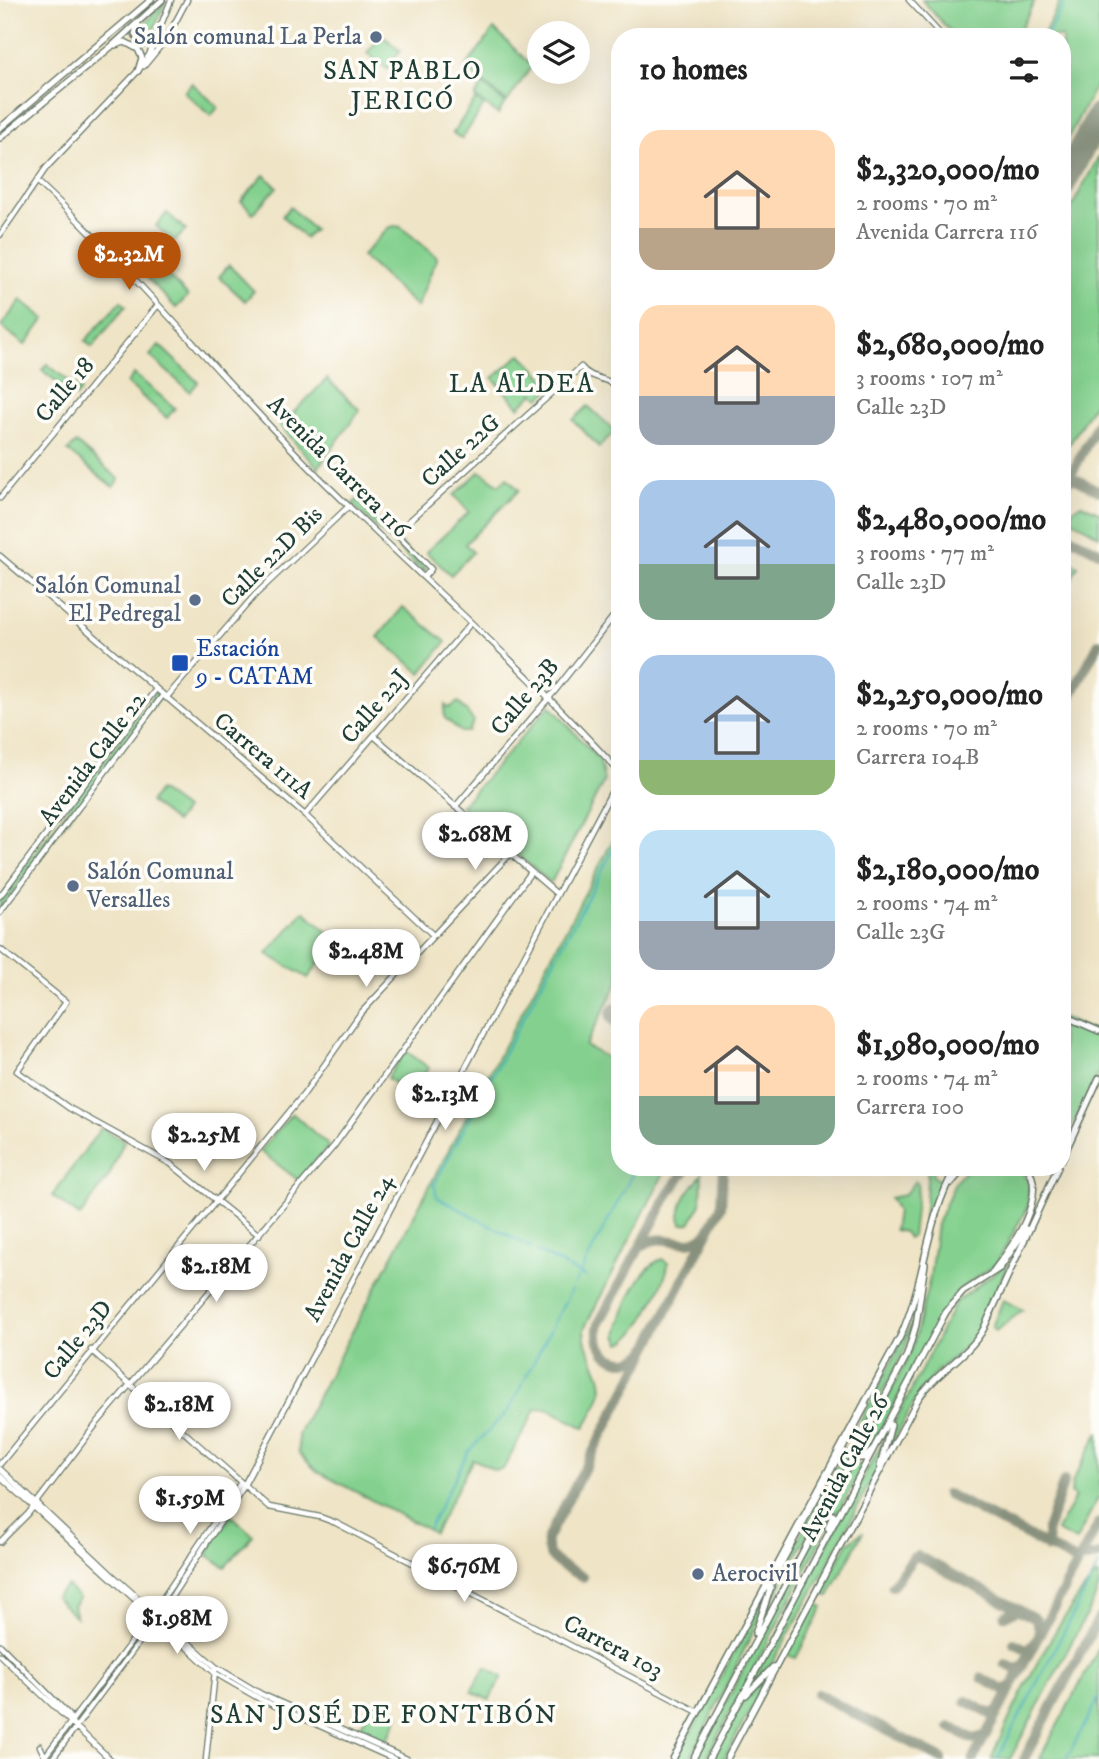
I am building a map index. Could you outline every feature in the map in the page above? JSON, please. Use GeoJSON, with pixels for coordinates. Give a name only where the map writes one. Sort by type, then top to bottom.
{"type":"FeatureCollection","features":[{"type":"Feature","properties":{"kind":"main road"},"geometry":{"type":"LineString","coordinates":[[0,128],[151,0]]}},
{"type":"Feature","properties":{"kind":"main road"},"geometry":{"type":"LineString","coordinates":[[0,138],[112,46],[162,0]]}},
{"type":"Feature","properties":{"kind":"main road"},"geometry":{"type":"LineString","coordinates":[[141,21],[135,34],[139,41],[151,43],[156,37]]}},
{"type":"Feature","properties":{"kind":"main road"},"geometry":{"type":"LineString","coordinates":[[112,46],[125,42],[138,49],[142,58],[138,71]]}},
{"type":"Feature","properties":{"kind":"main road"},"geometry":{"type":"LineString","coordinates":[[1071,1019],[1099,1031]]}},
{"type":"Feature","properties":{"kind":"main road"},"geometry":{"type":"LineString","coordinates":[[1071,1139],[1099,1078]]}},
{"type":"Feature","properties":{"kind":"main road","name":"Avenida Calle 26"},"geometry":{"type":"LineString","coordinates":[[748,1620],[780,1568],[911,1311],[930,1230],[952,1176]]}},
{"type":"Feature","properties":{"kind":"main road"},"geometry":{"type":"LineString","coordinates":[[942,1196],[958,1176]]}},
{"type":"Feature","properties":{"kind":"main road"},"geometry":{"type":"LineString","coordinates":[[987,1278],[1002,1259],[1030,1207],[1034,1185],[1030,1176]]}},
{"type":"Feature","properties":{"kind":"main road","name":"Avenida Calle 26"},"geometry":{"type":"LineString","coordinates":[[727,1759],[923,1392],[980,1335],[1054,1176]]}},
{"type":"Feature","properties":{"kind":"main road","name":"Avenida Calle 26"},"geometry":{"type":"LineString","coordinates":[[709,1759],[950,1306],[963,1292],[987,1278],[1006,1261],[1036,1213]]}},
{"type":"Feature","properties":{"kind":"main road","name":"Avenida Calle 26"},"geometry":{"type":"LineString","coordinates":[[693,1759],[912,1344],[930,1230]]}},
{"type":"Feature","properties":{"kind":"main road","name":"Avenida Calle 26"},"geometry":{"type":"LineString","coordinates":[[673,1759],[879,1377]]}},
{"type":"Feature","properties":{"kind":"main road"},"geometry":{"type":"LineString","coordinates":[[878,1473],[897,1407]]}},
{"type":"Feature","properties":{"kind":"main road"},"geometry":{"type":"LineString","coordinates":[[868,1428],[858,1456],[864,1458],[876,1446]]}},
{"type":"Feature","properties":{"kind":"main road"},"geometry":{"type":"LineString","coordinates":[[815,1526],[827,1514],[833,1515],[815,1560]]}},
{"type":"Feature","properties":{"kind":"main road"},"geometry":{"type":"LineString","coordinates":[[740,1670],[780,1568]]}},
{"type":"Feature","properties":{"kind":"main road"},"geometry":{"type":"LineString","coordinates":[[739,1703],[770,1670],[785,1648]]}},
{"type":"Feature","properties":{"kind":"street"},"geometry":{"type":"LineString","coordinates":[[138,71],[171,0]]}},
{"type":"Feature","properties":{"kind":"street"},"geometry":{"type":"LineString","coordinates":[[0,235],[46,168],[164,41],[187,0]]}},
{"type":"Feature","properties":{"kind":"street"},"geometry":{"type":"LineString","coordinates":[[909,0],[935,28]]}},
{"type":"Feature","properties":{"kind":"street"},"geometry":{"type":"LineString","coordinates":[[156,37],[164,41]]}},
{"type":"Feature","properties":{"kind":"street","name":"Avenida Carrera 116"},"geometry":{"type":"LineString","coordinates":[[37,181],[102,244],[349,506],[549,698],[611,765]]}},
{"type":"Feature","properties":{"kind":"street","name":"Calle 18"},"geometry":{"type":"LineString","coordinates":[[0,498],[158,305]]}},
{"type":"Feature","properties":{"kind":"street","name":"Calle 22G"},"geometry":{"type":"LineString","coordinates":[[424,577],[431,569],[396,533],[581,368],[589,375],[611,382]]}},
{"type":"Feature","properties":{"kind":"street","name":"Calle 22D Bis"},"geometry":{"type":"LineString","coordinates":[[165,696],[250,600],[349,506]]}},
{"type":"Feature","properties":{"kind":"street","name":"Carrera 111A"},"geometry":{"type":"LineString","coordinates":[[0,556],[305,815],[433,935]]}},
{"type":"Feature","properties":{"kind":"street","name":"Calle 23B"},"geometry":{"type":"LineString","coordinates":[[455,807],[549,698],[611,619]]}},
{"type":"Feature","properties":{"kind":"street","name":"Calle 22J"},"geometry":{"type":"LineString","coordinates":[[305,815],[471,623]]}},
{"type":"Feature","properties":{"kind":"street","name":"Avenida Calle 22"},"geometry":{"type":"LineString","coordinates":[[0,896],[156,689]]}},
{"type":"Feature","properties":{"kind":"street","name":"Avenida Calle 22"},"geometry":{"type":"LineString","coordinates":[[0,912],[165,696]]}},
{"type":"Feature","properties":{"kind":"street"},"geometry":{"type":"LineString","coordinates":[[374,736],[557,894]]}},
{"type":"Feature","properties":{"kind":"street","name":"Avenida Calle 24"},"geometry":{"type":"LineString","coordinates":[[44,1758],[203,1553],[247,1476],[611,792]]}},
{"type":"Feature","properties":{"kind":"street","name":"Calle 23D"},"geometry":{"type":"LineString","coordinates":[[0,1467],[92,1350],[304,1094],[360,1014],[510,854]]}},
{"type":"Feature","properties":{"kind":"street"},"geometry":{"type":"LineString","coordinates":[[0,1542],[34,1505],[131,1385],[351,1124],[531,872]]}},
{"type":"Feature","properties":{"kind":"street"},"geometry":{"type":"LineString","coordinates":[[0,949],[66,1002],[17,1071],[69,1108],[171,1164],[259,1235]]}},
{"type":"Feature","properties":{"kind":"street","name":"Carrera 103"},"geometry":{"type":"LineString","coordinates":[[92,1350],[269,1507],[320,1517],[336,1523],[698,1712]]}},
{"type":"Feature","properties":{"kind":"street"},"geometry":{"type":"LineString","coordinates":[[0,1467],[34,1505]]}},
{"type":"Feature","properties":{"kind":"street"},"geometry":{"type":"LineString","coordinates":[[0,1476],[215,1670],[260,1699],[394,1759]]}},
{"type":"Feature","properties":{"kind":"street","name":"Avenida Calle 24"},"geometry":{"type":"LineString","coordinates":[[52,1759],[154,1617]]}},
{"type":"Feature","properties":{"kind":"street"},"geometry":{"type":"LineString","coordinates":[[0,1645],[69,1715],[71,1722]]}},
{"type":"Feature","properties":{"kind":"street"},"geometry":{"type":"LineString","coordinates":[[0,1655],[110,1759]]}},
{"type":"Feature","properties":{"kind":"street"},"geometry":{"type":"LineString","coordinates":[[206,1759],[215,1670]]}},
{"type":"Feature","properties":{"kind":"street"},"geometry":{"type":"LineString","coordinates":[[215,1670],[261,1695],[408,1759]]}},
{"type":"Feature","properties":{"kind":"street"},"geometry":{"type":"LineString","coordinates":[[40,1746],[44,1758]]}},
{"type":"Feature","properties":{"kind":"green space"},"geometry":{"type":"Polygon","coordinates":[[[166,0],[151,37],[146,42],[140,40],[142,27],[166,0]]]}},
{"type":"Feature","properties":{"kind":"green space"},"geometry":{"type":"Polygon","coordinates":[[[922,0],[1035,0],[1021,28],[947,28],[922,0]]]}},
{"type":"Feature","properties":{"kind":"green space"},"geometry":{"type":"Polygon","coordinates":[[[1061,0],[1099,0],[1099,80],[1071,132],[1071,28],[1047,28],[1061,0]]]}},
{"type":"Feature","properties":{"kind":"green space"},"geometry":{"type":"Polygon","coordinates":[[[494,29],[527,61],[527,73],[507,102],[465,68],[494,29]]]}},
{"type":"Feature","properties":{"kind":"green space"},"geometry":{"type":"Polygon","coordinates":[[[382,35],[400,51],[387,69],[367,53],[382,35]]]}},
{"type":"Feature","properties":{"kind":"green space"},"geometry":{"type":"Polygon","coordinates":[[[192,83],[218,107],[211,116],[184,92],[192,83]]]}},
{"type":"Feature","properties":{"kind":"green space"},"geometry":{"type":"Polygon","coordinates":[[[483,84],[505,103],[498,114],[475,97],[483,84]]]}},
{"type":"Feature","properties":{"kind":"green space"},"geometry":{"type":"Polygon","coordinates":[[[476,99],[484,105],[462,139],[453,133],[476,99]]]}},
{"type":"Feature","properties":{"kind":"green space"},"geometry":{"type":"Polygon","coordinates":[[[1099,156],[1099,395],[1071,442],[1071,208],[1099,156]]]}},
{"type":"Feature","properties":{"kind":"green space"},"geometry":{"type":"Polygon","coordinates":[[[264,175],[277,187],[253,213],[241,201],[264,175]]]}},
{"type":"Feature","properties":{"kind":"green space"},"geometry":{"type":"Polygon","coordinates":[[[290,207],[314,230],[305,238],[282,216],[290,207]]]}},
{"type":"Feature","properties":{"kind":"green space"},"geometry":{"type":"Polygon","coordinates":[[[167,213],[186,230],[174,242],[156,226],[167,213]]]}},
{"type":"Feature","properties":{"kind":"green space"},"geometry":{"type":"Polygon","coordinates":[[[401,227],[437,257],[417,307],[362,256],[388,228],[401,227]]]}},
{"type":"Feature","properties":{"kind":"green space"},"geometry":{"type":"Polygon","coordinates":[[[229,265],[254,291],[245,301],[219,277],[229,265]]]}},
{"type":"Feature","properties":{"kind":"green space"},"geometry":{"type":"Polygon","coordinates":[[[159,267],[188,296],[176,308],[147,278],[159,267]]]}},
{"type":"Feature","properties":{"kind":"green space"},"geometry":{"type":"Polygon","coordinates":[[[21,300],[45,319],[25,345],[1,326],[21,300]]]}},
{"type":"Feature","properties":{"kind":"green space"},"geometry":{"type":"Polygon","coordinates":[[[121,301],[126,306],[92,347],[85,341],[121,301]]]}},
{"type":"Feature","properties":{"kind":"green space"},"geometry":{"type":"Polygon","coordinates":[[[159,345],[198,382],[190,392],[150,356],[159,345]]]}},
{"type":"Feature","properties":{"kind":"green space"},"geometry":{"type":"Polygon","coordinates":[[[521,354],[553,387],[540,398],[534,393],[519,407],[493,378],[521,354]]]}},
{"type":"Feature","properties":{"kind":"green space"},"geometry":{"type":"Polygon","coordinates":[[[47,364],[81,391],[76,397],[42,370],[47,364]]]}},
{"type":"Feature","properties":{"kind":"green space"},"geometry":{"type":"Polygon","coordinates":[[[134,374],[175,408],[167,418],[127,383],[134,374]]]}},
{"type":"Feature","properties":{"kind":"green space"},"geometry":{"type":"Polygon","coordinates":[[[327,379],[360,410],[318,468],[280,426],[327,379]]]}},
{"type":"Feature","properties":{"kind":"green space"},"geometry":{"type":"Polygon","coordinates":[[[588,406],[611,427],[611,435],[599,447],[573,420],[588,406]]]}},
{"type":"Feature","properties":{"kind":"green space"},"geometry":{"type":"Polygon","coordinates":[[[76,443],[119,479],[113,487],[68,451],[76,443]]]}},
{"type":"Feature","properties":{"kind":"green space"},"geometry":{"type":"Polygon","coordinates":[[[480,471],[499,485],[507,478],[519,490],[465,544],[473,552],[451,575],[426,552],[469,512],[454,495],[480,471]]]}},
{"type":"Feature","properties":{"kind":"green space"},"geometry":{"type":"Polygon","coordinates":[[[357,500],[426,569],[423,572],[352,504],[357,500]]]}},
{"type":"Feature","properties":{"kind":"green space"},"geometry":{"type":"Polygon","coordinates":[[[1081,504],[1099,512],[1099,536],[1071,519],[1072,510],[1081,504]]]}},
{"type":"Feature","properties":{"kind":"green space"},"geometry":{"type":"Polygon","coordinates":[[[1071,561],[1078,566],[1071,580],[1071,561]]]}},
{"type":"Feature","properties":{"kind":"green space"},"geometry":{"type":"Polygon","coordinates":[[[403,607],[446,642],[421,673],[378,637],[403,607]]]}},
{"type":"Feature","properties":{"kind":"green space"},"geometry":{"type":"Polygon","coordinates":[[[156,692],[160,696],[0,909],[0,899],[156,692]]]}},
{"type":"Feature","properties":{"kind":"green space"},"geometry":{"type":"Polygon","coordinates":[[[458,702],[474,721],[468,732],[461,732],[444,717],[445,705],[449,708],[458,702]]]}},
{"type":"Feature","properties":{"kind":"green space"},"geometry":{"type":"Polygon","coordinates":[[[550,705],[600,761],[604,781],[551,883],[461,806],[550,705]]]}},
{"type":"Feature","properties":{"kind":"green space"},"geometry":{"type":"Polygon","coordinates":[[[159,790],[185,809],[176,822],[150,802],[159,790]]]}},
{"type":"Feature","properties":{"kind":"green space"},"geometry":{"type":"Polygon","coordinates":[[[611,844],[611,996],[585,1046],[611,1059],[611,1176],[662,1176],[584,1329],[587,1347],[601,1381],[602,1389],[598,1402],[584,1428],[547,1408],[536,1409],[503,1469],[495,1470],[473,1459],[434,1533],[318,1472],[299,1454],[298,1434],[611,844]]]}},
{"type":"Feature","properties":{"kind":"green space"},"geometry":{"type":"Polygon","coordinates":[[[304,911],[336,940],[308,978],[267,954],[304,911]]]}},
{"type":"Feature","properties":{"kind":"green space"},"geometry":{"type":"Polygon","coordinates":[[[1071,1022],[1099,1033],[1099,1074],[1071,1128],[1071,1022]]]}},
{"type":"Feature","properties":{"kind":"green space"},"geometry":{"type":"Polygon","coordinates":[[[406,1051],[429,1068],[408,1093],[387,1078],[406,1051]]]}},
{"type":"Feature","properties":{"kind":"green space"},"geometry":{"type":"Polygon","coordinates":[[[292,1113],[329,1146],[298,1180],[260,1151],[292,1113]]]}},
{"type":"Feature","properties":{"kind":"green space"},"geometry":{"type":"Polygon","coordinates":[[[101,1128],[124,1141],[109,1176],[80,1216],[52,1196],[101,1128]]]}},
{"type":"Feature","properties":{"kind":"green space"},"geometry":{"type":"Polygon","coordinates":[[[702,1176],[701,1204],[690,1223],[682,1224],[680,1211],[689,1191],[702,1176]]]}},
{"type":"Feature","properties":{"kind":"green space"},"geometry":{"type":"Polygon","coordinates":[[[927,1176],[933,1176],[942,1183],[927,1214],[923,1236],[927,1176]]]}},
{"type":"Feature","properties":{"kind":"green space"},"geometry":{"type":"Polygon","coordinates":[[[961,1176],[1024,1176],[1029,1183],[1028,1206],[997,1263],[960,1289],[948,1303],[879,1433],[862,1455],[862,1449],[912,1350],[930,1277],[937,1224],[955,1182],[961,1176]]]}},
{"type":"Feature","properties":{"kind":"green space"},"geometry":{"type":"Polygon","coordinates":[[[915,1181],[918,1183],[912,1236],[908,1238],[904,1232],[894,1230],[897,1211],[890,1198],[904,1195],[915,1181]]]}},
{"type":"Feature","properties":{"kind":"green space"},"geometry":{"type":"Polygon","coordinates":[[[662,1259],[668,1263],[667,1271],[657,1295],[635,1332],[621,1343],[617,1335],[632,1292],[646,1271],[662,1259]]]}},
{"type":"Feature","properties":{"kind":"green space"},"geometry":{"type":"Polygon","coordinates":[[[1009,1262],[975,1339],[937,1371],[920,1392],[885,1456],[894,1424],[955,1303],[1009,1262]]]}},
{"type":"Feature","properties":{"kind":"green space"},"geometry":{"type":"Polygon","coordinates":[[[1003,1300],[1023,1310],[996,1331],[992,1327],[1003,1300]]]}},
{"type":"Feature","properties":{"kind":"green space"},"geometry":{"type":"Polygon","coordinates":[[[913,1321],[905,1349],[766,1613],[780,1574],[913,1321]]]}},
{"type":"Feature","properties":{"kind":"green space"},"geometry":{"type":"Polygon","coordinates":[[[1099,1432],[1099,1496],[1076,1541],[1057,1531],[1075,1497],[1071,1493],[1073,1480],[1099,1432]]]}},
{"type":"Feature","properties":{"kind":"green space"},"geometry":{"type":"Polygon","coordinates":[[[885,1437],[876,1471],[825,1570],[774,1660],[750,1687],[885,1437]]]}},
{"type":"Feature","properties":{"kind":"green space"},"geometry":{"type":"Polygon","coordinates":[[[853,1460],[857,1465],[863,1465],[837,1515],[833,1509],[827,1509],[853,1460]]]}},
{"type":"Feature","properties":{"kind":"green space"},"geometry":{"type":"Polygon","coordinates":[[[230,1515],[253,1535],[225,1567],[207,1555],[230,1515]]]}},
{"type":"Feature","properties":{"kind":"green space"},"geometry":{"type":"Polygon","coordinates":[[[828,1517],[831,1519],[816,1549],[706,1759],[696,1759],[802,1559],[828,1517]]]}},
{"type":"Feature","properties":{"kind":"green space"},"geometry":{"type":"Polygon","coordinates":[[[863,1532],[829,1596],[819,1595],[848,1543],[863,1532]]]}},
{"type":"Feature","properties":{"kind":"green space"},"geometry":{"type":"Polygon","coordinates":[[[1099,1576],[1099,1587],[1093,1602],[1010,1759],[991,1759],[1049,1641],[1078,1597],[1094,1577],[1099,1576]]]}},
{"type":"Feature","properties":{"kind":"green space"},"geometry":{"type":"Polygon","coordinates":[[[67,1586],[79,1598],[73,1606],[76,1617],[55,1597],[67,1586]]]}},
{"type":"Feature","properties":{"kind":"green space"},"geometry":{"type":"Polygon","coordinates":[[[765,1596],[759,1620],[690,1759],[676,1759],[765,1596]]]}},
{"type":"Feature","properties":{"kind":"green space"},"geometry":{"type":"Polygon","coordinates":[[[815,1603],[823,1607],[796,1658],[787,1655],[815,1603]]]}},
{"type":"Feature","properties":{"kind":"green space"},"geometry":{"type":"Polygon","coordinates":[[[1099,1648],[1099,1759],[1040,1759],[1042,1754],[1099,1648]]]}},
{"type":"Feature","properties":{"kind":"green space"},"geometry":{"type":"Polygon","coordinates":[[[486,1667],[502,1677],[489,1700],[471,1691],[486,1667]]]}},
{"type":"Feature","properties":{"kind":"green space"},"geometry":{"type":"Polygon","coordinates":[[[769,1675],[724,1759],[712,1759],[743,1701],[769,1675]]]}},
{"type":"Feature","properties":{"kind":"green space"},"geometry":{"type":"Polygon","coordinates":[[[373,1702],[399,1715],[385,1744],[358,1731],[373,1702]]]}},
{"type":"Feature","properties":{"kind":"waterway"},"geometry":{"type":"LineString","coordinates":[[1051,28],[1066,0]]}},
{"type":"Feature","properties":{"kind":"waterway"},"geometry":{"type":"LineString","coordinates":[[532,1248],[437,1197],[434,1185],[611,854]]}},
{"type":"Feature","properties":{"kind":"waterway"},"geometry":{"type":"LineString","coordinates":[[574,1285],[631,1176]]}},
{"type":"Feature","properties":{"kind":"waterway"},"geometry":{"type":"LineString","coordinates":[[537,1251],[586,1277]]}},
{"type":"Feature","properties":{"kind":"waterway"},"geometry":{"type":"LineString","coordinates":[[429,1528],[468,1452],[509,1410],[571,1290]]}},
{"type":"Feature","properties":{"kind":"waterway"},"geometry":{"type":"LineString","coordinates":[[997,1759],[1099,1565]]}},
{"type":"Feature","properties":{"kind":"waterway"},"geometry":{"type":"LineString","coordinates":[[1066,1759],[1099,1698]]}},
{"type":"Feature","properties":{"kind":"taxiway"},"geometry":{"type":"LineString","coordinates":[[1071,475],[1099,421]]}},
{"type":"Feature","properties":{"kind":"taxiway"},"geometry":{"type":"LineString","coordinates":[[1071,477],[1099,491]]}},
{"type":"Feature","properties":{"kind":"taxiway"},"geometry":{"type":"LineString","coordinates":[[1071,538],[1099,552]]}},
{"type":"Feature","properties":{"kind":"taxiway"},"geometry":{"type":"LineString","coordinates":[[1071,696],[1099,643]]}},
{"type":"Feature","properties":{"kind":"taxiway"},"geometry":{"type":"LineString","coordinates":[[681,1176],[669,1193],[599,1323],[598,1334],[604,1352],[619,1360],[628,1361],[646,1351],[721,1207],[723,1176]]}},
{"type":"Feature","properties":{"kind":"taxiway"},"geometry":{"type":"LineString","coordinates":[[642,1246],[658,1240],[689,1242],[705,1235]]}},
{"type":"Feature","properties":{"kind":"taxiway"},"geometry":{"type":"LineString","coordinates":[[583,1577],[563,1567],[553,1558],[547,1547],[547,1539],[645,1354]]}},
{"type":"Feature","properties":{"kind":"taxiway"},"geometry":{"type":"LineString","coordinates":[[1048,1548],[1047,1530],[1064,1481]]}},
{"type":"Feature","properties":{"kind":"taxiway"},"geometry":{"type":"LineString","coordinates":[[947,1494],[1076,1561],[1099,1555]]}},
{"type":"Feature","properties":{"kind":"taxiway"},"geometry":{"type":"LineString","coordinates":[[973,1759],[1099,1523]]}},
{"type":"Feature","properties":{"kind":"taxiway"},"geometry":{"type":"LineString","coordinates":[[892,1586],[913,1558],[918,1556],[1036,1619],[1040,1632]]}},
{"type":"Feature","properties":{"kind":"taxiway"},"geometry":{"type":"LineString","coordinates":[[1005,1616],[1018,1609]]}},
{"type":"Feature","properties":{"kind":"taxiway"},"geometry":{"type":"LineString","coordinates":[[1024,1759],[1099,1618]]}},
{"type":"Feature","properties":{"kind":"taxiway"},"geometry":{"type":"LineString","coordinates":[[1014,1643],[1026,1649],[1033,1645]]}},
{"type":"Feature","properties":{"kind":"taxiway"},"geometry":{"type":"LineString","coordinates":[[1005,1664],[1015,1669],[1021,1667]]}},
{"type":"Feature","properties":{"kind":"taxiway"},"geometry":{"type":"LineString","coordinates":[[982,1678],[1003,1690],[1011,1686]]}},
{"type":"Feature","properties":{"kind":"taxiway"},"geometry":{"type":"LineString","coordinates":[[817,1694],[942,1759]]}},
{"type":"Feature","properties":{"kind":"taxiway"},"geometry":{"type":"LineString","coordinates":[[966,1701],[990,1714],[999,1710]]}},
{"type":"Feature","properties":{"kind":"taxiway"},"geometry":{"type":"LineString","coordinates":[[950,1727],[973,1739],[984,1736]]}},
{"type":"Feature","properties":{"kind":"runway"},"geometry":{"type":"LineString","coordinates":[[1071,168],[1099,116]]}},
{"type":"Feature","properties":{"kind":"place","name":"Salón comunal La Perla"},"geometry":{"type":"Point","coordinates":[376,37]}},
{"type":"Feature","properties":{"kind":"place","name":"Salón Comunal El Pedregal"},"geometry":{"type":"Point","coordinates":[195,600]}},
{"type":"Feature","properties":{"kind":"place","name":"Estación 9 - CATAM"},"geometry":{"type":"Point","coordinates":[180,663]}},
{"type":"Feature","properties":{"kind":"place","name":"Salón Comunal Versalles"},"geometry":{"type":"Point","coordinates":[73,886]}},
{"type":"Feature","properties":{"kind":"place","name":"Aerocivil"},"geometry":{"type":"Point","coordinates":[698,1574]}},
{"type":"Feature","properties":{"kind":"district","name":"SAN PABLO JERICÓ"},"geometry":{"type":"Point","coordinates":[403,86]}},
{"type":"Feature","properties":{"kind":"district","name":"LA ALDEA"},"geometry":{"type":"Point","coordinates":[522,384]}},
{"type":"Feature","properties":{"kind":"district","name":"SAN JOSÉ DE FONTIBÓN"},"geometry":{"type":"Point","coordinates":[384,1715]}}]}
